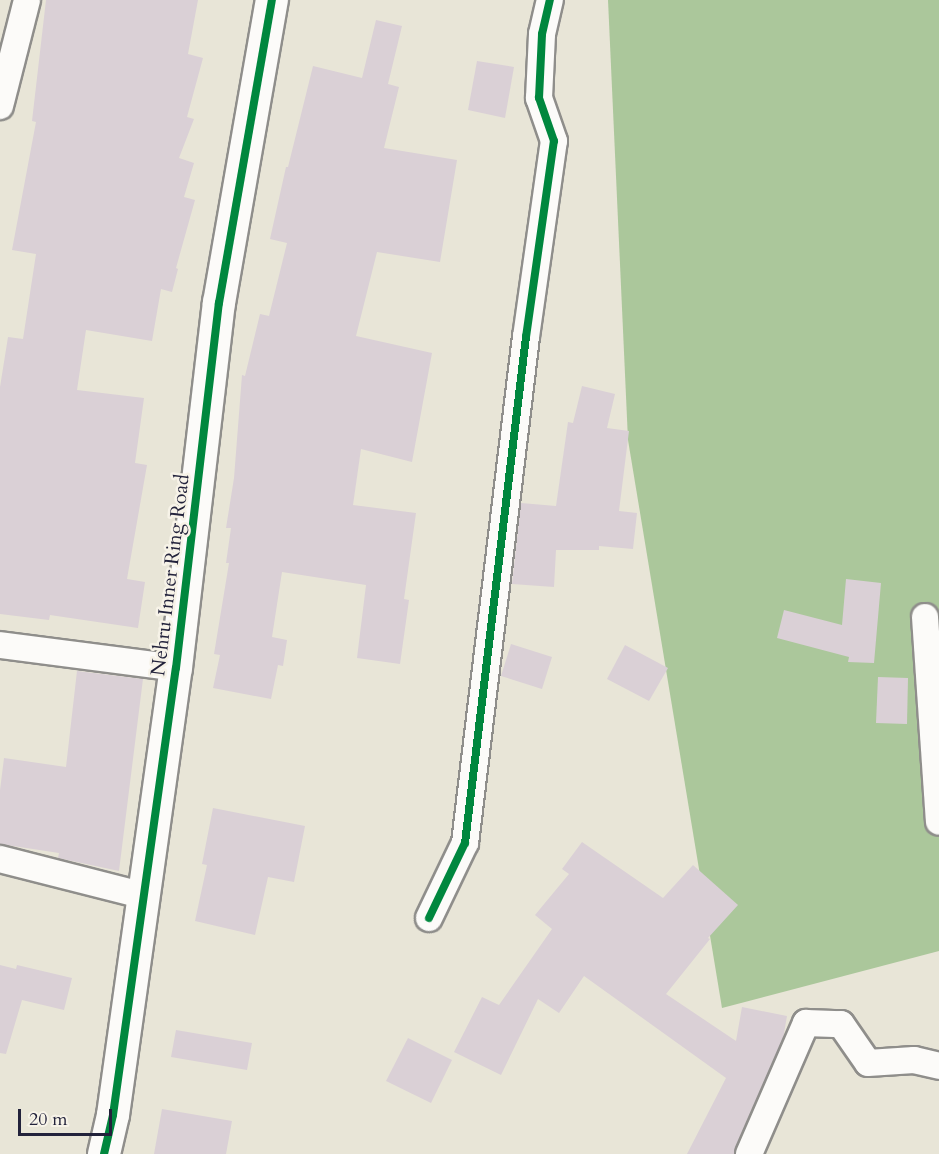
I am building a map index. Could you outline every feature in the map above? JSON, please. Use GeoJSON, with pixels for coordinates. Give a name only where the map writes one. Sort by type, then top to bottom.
{"type":"FeatureCollection","features":[{"type":"Feature","properties":{"kind":"street"},"geometry":{"type":"LineString","coordinates":[[0,106],[27,0]]}},
{"type":"Feature","properties":{"kind":"street","name":"Nehru Inner Ring Road"},"geometry":{"type":"LineString","coordinates":[[104,1154],[113,1115],[176,668],[219,303],[272,0]]}},
{"type":"Feature","properties":{"kind":"street"},"geometry":{"type":"LineString","coordinates":[[429,918],[465,843],[526,337],[554,141],[539,98],[542,34],[550,0]]}},
{"type":"Feature","properties":{"kind":"street"},"geometry":{"type":"LineString","coordinates":[[925,617],[939,822]]}},
{"type":"Feature","properties":{"kind":"street"},"geometry":{"type":"LineString","coordinates":[[0,645],[176,668]]}},
{"type":"Feature","properties":{"kind":"street"},"geometry":{"type":"LineString","coordinates":[[0,859],[145,897]]}},
{"type":"Feature","properties":{"kind":"street"},"geometry":{"type":"LineString","coordinates":[[749,1154],[806,1023],[841,1024],[868,1063],[914,1060],[939,1066]]}},
{"type":"Feature","properties":{"kind":"green space"},"geometry":{"type":"Polygon","coordinates":[[[608,0],[939,0],[939,951],[722,1008],[628,440],[608,0]]]}},
{"type":"Feature","properties":{"kind":"building"},"geometry":{"type":"Polygon","coordinates":[[[46,0],[198,0],[188,54],[203,58],[187,117],[194,119],[179,158],[194,163],[184,197],[195,200],[176,268],[178,269],[172,292],[161,289],[152,341],[86,330],[77,390],[144,398],[135,463],[147,465],[127,579],[145,582],[138,628],[50,615],[49,620],[0,614],[0,387],[8,337],[23,339],[36,254],[12,250],[36,122],[32,121],[46,0]]]}},
{"type":"Feature","properties":{"kind":"building"},"geometry":{"type":"Polygon","coordinates":[[[376,20],[402,26],[388,84],[399,87],[384,148],[457,160],[440,262],[377,252],[356,336],[432,353],[412,462],[361,449],[353,505],[416,513],[404,599],[409,600],[400,664],[357,658],[366,585],[282,572],[272,637],[287,640],[283,666],[278,665],[271,699],[213,688],[220,655],[214,654],[229,563],[226,563],[231,528],[226,528],[234,478],[242,375],[245,376],[260,314],[269,316],[287,243],[270,239],[286,167],[288,167],[313,66],[362,78],[376,20]]]}},
{"type":"Feature","properties":{"kind":"building"},"geometry":{"type":"Polygon","coordinates":[[[477,61],[514,67],[505,118],[468,110],[477,61]]]}},
{"type":"Feature","properties":{"kind":"building"},"geometry":{"type":"Polygon","coordinates":[[[582,386],[615,394],[607,428],[629,431],[619,511],[637,513],[633,549],[599,546],[599,550],[556,550],[554,587],[512,584],[521,503],[556,506],[568,422],[573,423],[582,386]]]}},
{"type":"Feature","properties":{"kind":"building"},"geometry":{"type":"Polygon","coordinates":[[[846,579],[881,583],[874,663],[848,662],[849,657],[777,638],[784,610],[842,625],[846,579]]]}},
{"type":"Feature","properties":{"kind":"building"},"geometry":{"type":"Polygon","coordinates":[[[511,644],[552,657],[542,689],[501,676],[511,644]]]}},
{"type":"Feature","properties":{"kind":"building"},"geometry":{"type":"Polygon","coordinates":[[[625,645],[668,668],[649,701],[607,679],[625,645]]]}},
{"type":"Feature","properties":{"kind":"building"},"geometry":{"type":"Polygon","coordinates":[[[77,671],[143,679],[119,871],[58,858],[59,853],[0,844],[0,790],[4,758],[66,767],[77,671]]]}},
{"type":"Feature","properties":{"kind":"building"},"geometry":{"type":"Polygon","coordinates":[[[878,677],[908,678],[907,724],[876,723],[878,677]]]}},
{"type":"Feature","properties":{"kind":"building"},"geometry":{"type":"Polygon","coordinates":[[[213,808],[305,826],[294,882],[268,877],[255,935],[195,921],[207,865],[202,864],[213,808]]]}},
{"type":"Feature","properties":{"kind":"building"},"geometry":{"type":"Polygon","coordinates":[[[582,842],[663,898],[693,865],[738,905],[708,938],[710,939],[666,994],[736,1041],[742,1007],[787,1016],[783,1039],[734,1154],[687,1154],[726,1078],[584,976],[559,1013],[538,999],[501,1075],[454,1052],[482,997],[499,1005],[552,929],[535,915],[569,874],[562,869],[582,842]]]}},
{"type":"Feature","properties":{"kind":"building"},"geometry":{"type":"Polygon","coordinates":[[[0,965],[16,969],[17,965],[72,978],[64,1010],[22,1000],[6,1054],[0,1053],[0,965]]]}},
{"type":"Feature","properties":{"kind":"building"},"geometry":{"type":"Polygon","coordinates":[[[176,1030],[252,1043],[247,1070],[171,1057],[176,1030]]]}},
{"type":"Feature","properties":{"kind":"building"},"geometry":{"type":"Polygon","coordinates":[[[408,1038],[452,1060],[431,1103],[386,1081],[408,1038]]]}},
{"type":"Feature","properties":{"kind":"building"},"geometry":{"type":"Polygon","coordinates":[[[162,1109],[232,1121],[226,1154],[154,1154],[162,1109]]]}},
{"type":"Feature","properties":{"kind":"cycle path"},"geometry":{"type":"LineString","coordinates":[[104,1154],[113,1115],[176,668],[219,303],[272,0]]}},
{"type":"Feature","properties":{"kind":"cycle path"},"geometry":{"type":"LineString","coordinates":[[429,918],[465,843],[526,337],[554,141],[539,98],[542,34],[550,0]]}}]}
